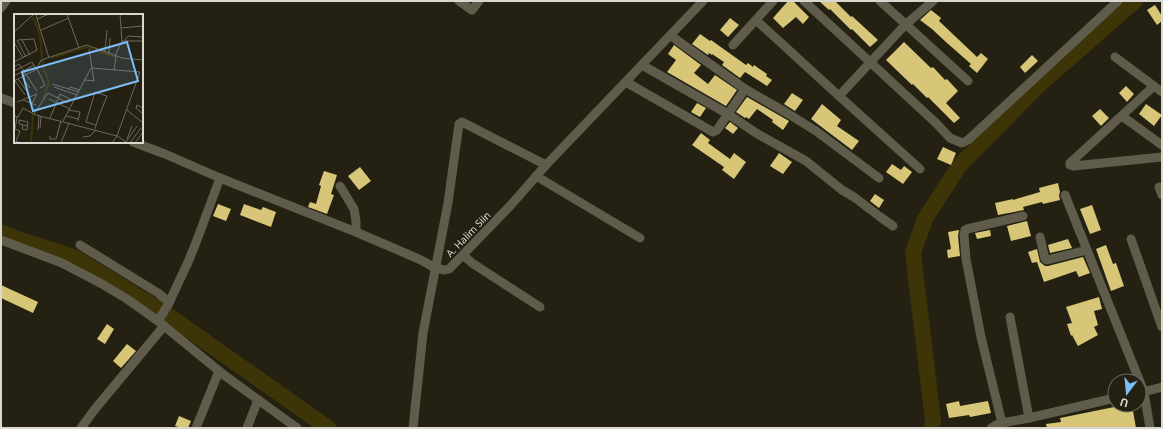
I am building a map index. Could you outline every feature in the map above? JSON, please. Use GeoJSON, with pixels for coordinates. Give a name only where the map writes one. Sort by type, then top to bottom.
{"type":"FeatureCollection","features":[{"type":"Feature","properties":{"kind":"street"},"geometry":{"type":"LineString","coordinates":[[1,8],[6,1]]}},
{"type":"Feature","properties":{"kind":"street"},"geometry":{"type":"LineString","coordinates":[[459,1],[472,10],[479,1]]}},
{"type":"Feature","properties":{"kind":"street","name":"A. Halim Siin"},"geometry":{"type":"LineString","coordinates":[[435,268],[445,270],[449,269],[467,259],[546,165],[703,1]]}},
{"type":"Feature","properties":{"kind":"street"},"geometry":{"type":"LineString","coordinates":[[733,45],[773,1]]}},
{"type":"Feature","properties":{"kind":"street"},"geometry":{"type":"LineString","coordinates":[[804,1],[950,138],[962,143],[968,140],[1118,1]]}},
{"type":"Feature","properties":{"kind":"street"},"geometry":{"type":"LineString","coordinates":[[880,1],[968,81]]}},
{"type":"Feature","properties":{"kind":"street"},"geometry":{"type":"LineString","coordinates":[[839,96],[905,25],[933,1]]}},
{"type":"Feature","properties":{"kind":"street"},"geometry":{"type":"LineString","coordinates":[[756,20],[920,169]]}},
{"type":"Feature","properties":{"kind":"street"},"geometry":{"type":"LineString","coordinates":[[671,35],[746,89],[816,131],[879,178]]}},
{"type":"Feature","properties":{"kind":"street"},"geometry":{"type":"LineString","coordinates":[[1115,57],[1162,92]]}},
{"type":"Feature","properties":{"kind":"street"},"geometry":{"type":"LineString","coordinates":[[642,66],[728,114],[763,137],[806,162],[842,190],[854,197],[893,226]]}},
{"type":"Feature","properties":{"kind":"street"},"geometry":{"type":"LineString","coordinates":[[626,82],[713,132],[717,130],[746,89]]}},
{"type":"Feature","properties":{"kind":"street"},"geometry":{"type":"LineString","coordinates":[[1154,86],[1071,161],[1070,165],[1079,166],[1162,157]]}},
{"type":"Feature","properties":{"kind":"street"},"geometry":{"type":"LineString","coordinates":[[1,98],[14,103]]}},
{"type":"Feature","properties":{"kind":"street"},"geometry":{"type":"LineString","coordinates":[[1122,116],[1162,145]]}},
{"type":"Feature","properties":{"kind":"street"},"geometry":{"type":"LineString","coordinates":[[413,428],[423,333],[448,203],[460,123],[462,122],[546,165]]}},
{"type":"Feature","properties":{"kind":"street"},"geometry":{"type":"LineString","coordinates":[[136,143],[356,232],[421,260],[435,268]]}},
{"type":"Feature","properties":{"kind":"street"},"geometry":{"type":"LineString","coordinates":[[536,176],[640,238]]}},
{"type":"Feature","properties":{"kind":"street"},"geometry":{"type":"LineString","coordinates":[[81,428],[161,320],[197,240],[220,178]]}},
{"type":"Feature","properties":{"kind":"street"},"geometry":{"type":"LineString","coordinates":[[340,186],[354,209],[356,232]]}},
{"type":"Feature","properties":{"kind":"street"},"geometry":{"type":"LineString","coordinates":[[1065,195],[1134,373]]}},
{"type":"Feature","properties":{"kind":"street"},"geometry":{"type":"LineString","coordinates":[[1002,423],[981,337],[966,259],[964,235],[965,230],[967,229],[1023,216]]}},
{"type":"Feature","properties":{"kind":"street"},"geometry":{"type":"LineString","coordinates":[[1040,237],[1045,259],[1047,260],[1087,250]]}},
{"type":"Feature","properties":{"kind":"street"},"geometry":{"type":"LineString","coordinates":[[1131,239],[1162,327]]}},
{"type":"Feature","properties":{"kind":"street"},"geometry":{"type":"LineString","coordinates":[[1,240],[62,263],[102,284],[161,320],[219,371],[297,428]]}},
{"type":"Feature","properties":{"kind":"street"},"geometry":{"type":"LineString","coordinates":[[80,245],[158,293],[168,304]]}},
{"type":"Feature","properties":{"kind":"street"},"geometry":{"type":"LineString","coordinates":[[467,259],[540,307]]}},
{"type":"Feature","properties":{"kind":"street"},"geometry":{"type":"LineString","coordinates":[[1010,317],[1029,418]]}},
{"type":"Feature","properties":{"kind":"street"},"geometry":{"type":"LineString","coordinates":[[196,428],[219,371]]}},
{"type":"Feature","properties":{"kind":"street"},"geometry":{"type":"LineString","coordinates":[[1147,391],[1162,387]]}},
{"type":"Feature","properties":{"kind":"street"},"geometry":{"type":"LineString","coordinates":[[247,428],[258,400]]}},
{"type":"Feature","properties":{"kind":"street"},"geometry":{"type":"LineString","coordinates":[[991,428],[1002,423],[1013,425],[1029,418],[1107,400]]}},
{"type":"Feature","properties":{"kind":"street"},"geometry":{"type":"LineString","coordinates":[[1146,413],[1150,428]]}},
{"type":"Feature","properties":{"kind":"building"},"geometry":{"type":"Polygon","coordinates":[[[788,1],[793,1],[809,17],[803,24],[796,17],[783,28],[773,18],[788,1]]]}},
{"type":"Feature","properties":{"kind":"building"},"geometry":{"type":"Polygon","coordinates":[[[819,1],[838,1],[836,2],[851,17],[852,16],[878,40],[870,47],[830,9],[829,10],[819,1]]]}},
{"type":"Feature","properties":{"kind":"building"},"geometry":{"type":"Polygon","coordinates":[[[1155,5],[1162,16],[1162,21],[1157,25],[1147,10],[1155,5]]]}},
{"type":"Feature","properties":{"kind":"building"},"geometry":{"type":"Polygon","coordinates":[[[931,10],[941,18],[939,21],[977,57],[981,53],[988,59],[977,73],[969,66],[971,64],[920,20],[931,10]]]}},
{"type":"Feature","properties":{"kind":"building"},"geometry":{"type":"Polygon","coordinates":[[[730,18],[739,25],[728,37],[720,30],[730,18]]]}},
{"type":"Feature","properties":{"kind":"building"},"geometry":{"type":"Polygon","coordinates":[[[700,34],[746,65],[748,63],[753,67],[754,65],[767,74],[766,76],[772,80],[767,86],[745,72],[740,78],[722,65],[724,62],[712,54],[709,53],[708,55],[692,44],[700,34]]]}},
{"type":"Feature","properties":{"kind":"building"},"geometry":{"type":"Polygon","coordinates":[[[904,42],[931,68],[933,67],[945,80],[947,79],[958,91],[946,103],[960,118],[954,123],[928,97],[927,98],[913,84],[912,85],[886,60],[904,42]]]}},
{"type":"Feature","properties":{"kind":"building"},"geometry":{"type":"Polygon","coordinates":[[[674,45],[701,65],[694,73],[708,84],[715,75],[737,90],[726,106],[667,72],[676,60],[668,54],[674,45]]]}},
{"type":"Feature","properties":{"kind":"building"},"geometry":{"type":"Polygon","coordinates":[[[1032,55],[1038,61],[1025,73],[1020,67],[1032,55]]]}},
{"type":"Feature","properties":{"kind":"building"},"geometry":{"type":"Polygon","coordinates":[[[1126,86],[1134,94],[1127,102],[1119,93],[1126,86]]]}},
{"type":"Feature","properties":{"kind":"building"},"geometry":{"type":"Polygon","coordinates":[[[792,93],[803,100],[795,111],[784,104],[792,93]]]}},
{"type":"Feature","properties":{"kind":"building"},"geometry":{"type":"Polygon","coordinates":[[[747,97],[789,121],[783,130],[772,122],[773,120],[757,109],[749,119],[736,112],[747,97]]]}},
{"type":"Feature","properties":{"kind":"building"},"geometry":{"type":"Polygon","coordinates":[[[697,103],[706,108],[700,117],[691,112],[697,103]]]}},
{"type":"Feature","properties":{"kind":"building"},"geometry":{"type":"Polygon","coordinates":[[[822,104],[841,120],[837,126],[859,141],[852,150],[811,119],[822,104]]]}},
{"type":"Feature","properties":{"kind":"building"},"geometry":{"type":"Polygon","coordinates":[[[1146,104],[1162,115],[1154,126],[1139,114],[1146,104]]]}},
{"type":"Feature","properties":{"kind":"building"},"geometry":{"type":"Polygon","coordinates":[[[1100,109],[1109,118],[1101,126],[1092,116],[1100,109]]]}},
{"type":"Feature","properties":{"kind":"building"},"geometry":{"type":"Polygon","coordinates":[[[730,122],[738,128],[733,134],[725,128],[730,122]]]}},
{"type":"Feature","properties":{"kind":"building"},"geometry":{"type":"Polygon","coordinates":[[[701,133],[710,140],[708,143],[730,159],[734,153],[746,162],[734,179],[722,170],[724,167],[692,145],[701,133]]]}},
{"type":"Feature","properties":{"kind":"building"},"geometry":{"type":"Polygon","coordinates":[[[943,147],[956,153],[951,165],[937,159],[943,147]]]}},
{"type":"Feature","properties":{"kind":"building"},"geometry":{"type":"Polygon","coordinates":[[[779,153],[792,162],[783,174],[770,166],[779,153]]]}},
{"type":"Feature","properties":{"kind":"building"},"geometry":{"type":"Polygon","coordinates":[[[892,164],[901,170],[904,166],[912,172],[903,184],[886,172],[892,164]]]}},
{"type":"Feature","properties":{"kind":"building"},"geometry":{"type":"Polygon","coordinates":[[[360,167],[371,181],[359,190],[348,176],[360,167]]]}},
{"type":"Feature","properties":{"kind":"building"},"geometry":{"type":"Polygon","coordinates":[[[324,171],[337,175],[331,194],[334,195],[327,214],[308,207],[310,202],[316,204],[321,186],[319,185],[324,171]]]}},
{"type":"Feature","properties":{"kind":"building"},"geometry":{"type":"Polygon","coordinates":[[[1058,183],[1060,200],[1043,204],[1042,202],[1023,207],[1024,210],[998,215],[995,203],[1013,200],[1040,192],[1039,188],[1058,183]]]}},
{"type":"Feature","properties":{"kind":"building"},"geometry":{"type":"Polygon","coordinates":[[[875,194],[884,200],[879,208],[870,201],[875,194]]]}},
{"type":"Feature","properties":{"kind":"building"},"geometry":{"type":"Polygon","coordinates":[[[218,204],[231,209],[226,221],[213,216],[218,204]]]}},
{"type":"Feature","properties":{"kind":"building"},"geometry":{"type":"Polygon","coordinates":[[[244,204],[261,210],[263,207],[276,212],[271,227],[240,215],[244,204]]]}},
{"type":"Feature","properties":{"kind":"building"},"geometry":{"type":"Polygon","coordinates":[[[1092,205],[1101,230],[1090,234],[1080,209],[1092,205]]]}},
{"type":"Feature","properties":{"kind":"building"},"geometry":{"type":"Polygon","coordinates":[[[1027,221],[1031,236],[1011,241],[1007,226],[1027,221]]]}},
{"type":"Feature","properties":{"kind":"building"},"geometry":{"type":"Polygon","coordinates":[[[959,230],[958,236],[960,256],[948,258],[947,250],[951,249],[948,232],[959,230]]]}},
{"type":"Feature","properties":{"kind":"building"},"geometry":{"type":"Polygon","coordinates":[[[990,230],[991,236],[977,239],[975,233],[990,230]]]}},
{"type":"Feature","properties":{"kind":"building"},"geometry":{"type":"Polygon","coordinates":[[[1068,239],[1072,248],[1050,253],[1048,245],[1068,239]]]}},
{"type":"Feature","properties":{"kind":"building"},"geometry":{"type":"Polygon","coordinates":[[[1106,245],[1113,264],[1116,263],[1124,286],[1111,291],[1096,249],[1106,245]]]}},
{"type":"Feature","properties":{"kind":"building"},"geometry":{"type":"Polygon","coordinates":[[[1037,249],[1040,262],[1045,266],[1083,257],[1090,273],[1079,277],[1076,271],[1044,282],[1037,262],[1032,263],[1028,252],[1037,249]]]}},
{"type":"Feature","properties":{"kind":"building"},"geometry":{"type":"Polygon","coordinates":[[[1,285],[38,302],[33,313],[1,298],[1,285]]]}},
{"type":"Feature","properties":{"kind":"building"},"geometry":{"type":"Polygon","coordinates":[[[1099,297],[1102,309],[1094,311],[1098,325],[1094,327],[1098,335],[1078,346],[1072,335],[1071,336],[1067,324],[1072,323],[1066,307],[1099,297]]]}},
{"type":"Feature","properties":{"kind":"building"},"geometry":{"type":"Polygon","coordinates":[[[107,324],[114,329],[105,344],[97,339],[107,324]]]}},
{"type":"Feature","properties":{"kind":"building"},"geometry":{"type":"Polygon","coordinates":[[[127,344],[136,351],[121,368],[113,361],[127,344]]]}},
{"type":"Feature","properties":{"kind":"building"},"geometry":{"type":"Polygon","coordinates":[[[959,401],[960,406],[988,401],[991,413],[970,417],[969,415],[949,418],[946,404],[959,401]]]}},
{"type":"Feature","properties":{"kind":"building"},"geometry":{"type":"Polygon","coordinates":[[[1107,408],[1107,413],[1133,413],[1136,428],[1047,428],[1046,424],[1061,422],[1060,418],[1107,408]]]}},
{"type":"Feature","properties":{"kind":"building"},"geometry":{"type":"Polygon","coordinates":[[[179,416],[191,421],[188,428],[175,426],[179,416]]]}},
{"type":"Feature","properties":{"kind":"waterway"},"geometry":{"type":"LineString","coordinates":[[932,428],[933,420],[913,253],[925,219],[959,166],[1039,85],[1135,1]]}},
{"type":"Feature","properties":{"kind":"waterway"},"geometry":{"type":"LineString","coordinates":[[1,232],[74,257],[165,313],[328,428]]}}]}
